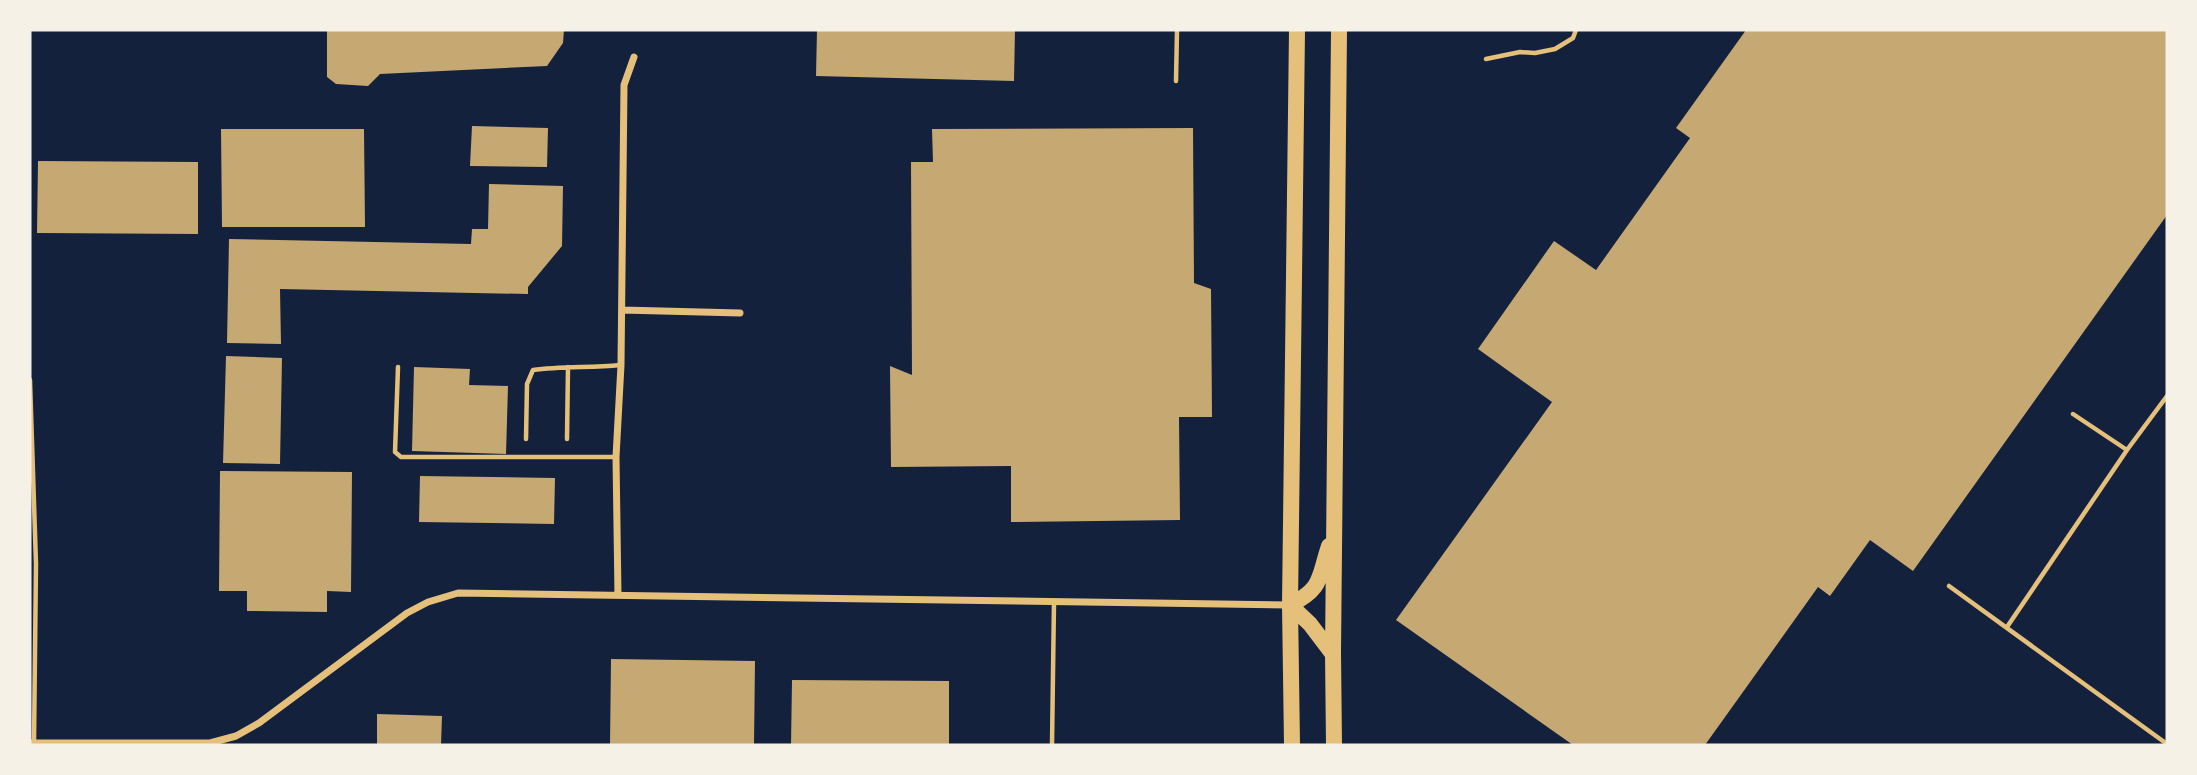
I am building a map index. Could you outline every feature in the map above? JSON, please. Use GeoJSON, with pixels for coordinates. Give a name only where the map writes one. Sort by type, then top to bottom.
{"type":"FeatureCollection","features":[{"type":"Feature","properties":{"kind":"highway"},"geometry":{"type":"LineString","coordinates":[[1292,745],[1290,605],[1297,30]]}},
{"type":"Feature","properties":{"kind":"highway"},"geometry":{"type":"LineString","coordinates":[[1334,745],[1332,653],[1339,30]]}},
{"type":"Feature","properties":{"kind":"highway"},"geometry":{"type":"LineString","coordinates":[[1290,605],[1309,595],[1317,585],[1333,534]]}},
{"type":"Feature","properties":{"kind":"highway"},"geometry":{"type":"LineString","coordinates":[[1290,605],[1310,624],[1332,653]]}},
{"type":"Feature","properties":{"kind":"street"},"geometry":{"type":"LineString","coordinates":[[618,595],[616,457],[621,365],[624,85],[634,57]]}},
{"type":"Feature","properties":{"kind":"street"},"geometry":{"type":"LineString","coordinates":[[622,310],[740,313]]}},
{"type":"Feature","properties":{"kind":"street"},"geometry":{"type":"LineString","coordinates":[[32,743],[210,743],[236,736],[259,723],[397,620],[428,602],[458,593],[1290,605]]}},
{"type":"Feature","properties":{"kind":"lane"},"geometry":{"type":"LineString","coordinates":[[1176,81],[1177,30]]}},
{"type":"Feature","properties":{"kind":"lane"},"geometry":{"type":"LineString","coordinates":[[1486,59],[1520,52],[1535,54],[1555,50],[1573,38],[1576,30]]}},
{"type":"Feature","properties":{"kind":"lane"},"geometry":{"type":"LineString","coordinates":[[526,439],[527,384],[533,370],[621,365]]}},
{"type":"Feature","properties":{"kind":"lane"},"geometry":{"type":"LineString","coordinates":[[398,367],[395,452],[401,457],[616,457]]}},
{"type":"Feature","properties":{"kind":"lane"},"geometry":{"type":"LineString","coordinates":[[567,439],[568,367]]}},
{"type":"Feature","properties":{"kind":"lane"},"geometry":{"type":"LineString","coordinates":[[30,380],[36,564],[32,743]]}},
{"type":"Feature","properties":{"kind":"lane"},"geometry":{"type":"LineString","coordinates":[[2007,627],[2127,450],[2167,396]]}},
{"type":"Feature","properties":{"kind":"lane"},"geometry":{"type":"LineString","coordinates":[[2073,414],[2127,450]]}},
{"type":"Feature","properties":{"kind":"lane"},"geometry":{"type":"LineString","coordinates":[[1949,586],[2167,744]]}},
{"type":"Feature","properties":{"kind":"lane"},"geometry":{"type":"LineString","coordinates":[[1052,745],[1054,602]]}},
{"type":"Feature","properties":{"kind":"building"},"geometry":{"type":"Polygon","coordinates":[[[327,30],[564,30],[563,43],[547,66],[380,74],[368,86],[336,84],[327,77],[327,30]]]}},
{"type":"Feature","properties":{"kind":"building"},"geometry":{"type":"Polygon","coordinates":[[[817,30],[1015,30],[1014,81],[816,76],[817,30]]]}},
{"type":"Feature","properties":{"kind":"building"},"geometry":{"type":"Polygon","coordinates":[[[1746,30],[2167,30],[2167,215],[1913,571],[1870,540],[1830,596],[1818,587],[1705,745],[1573,745],[1396,620],[1552,402],[1478,349],[1554,241],[1596,270],[1690,138],[1676,128],[1746,30]]]}},
{"type":"Feature","properties":{"kind":"building"},"geometry":{"type":"Polygon","coordinates":[[[472,126],[548,128],[547,167],[470,166],[472,126]]]}},
{"type":"Feature","properties":{"kind":"building"},"geometry":{"type":"Polygon","coordinates":[[[1193,128],[1194,283],[1211,289],[1212,417],[1179,417],[1180,520],[1011,522],[1011,466],[891,467],[890,366],[912,375],[911,162],[933,162],[932,129],[1193,128]]]}},
{"type":"Feature","properties":{"kind":"building"},"geometry":{"type":"Polygon","coordinates":[[[221,129],[364,129],[365,227],[222,227],[221,129]]]}},
{"type":"Feature","properties":{"kind":"building"},"geometry":{"type":"Polygon","coordinates":[[[38,161],[198,162],[198,234],[37,233],[38,161]]]}},
{"type":"Feature","properties":{"kind":"building"},"geometry":{"type":"Polygon","coordinates":[[[489,184],[563,186],[562,246],[528,287],[528,294],[280,289],[281,344],[227,343],[229,239],[471,244],[472,229],[488,229],[489,184]]]}},
{"type":"Feature","properties":{"kind":"building"},"geometry":{"type":"Polygon","coordinates":[[[226,356],[282,358],[280,464],[223,463],[226,356]]]}},
{"type":"Feature","properties":{"kind":"building"},"geometry":{"type":"Polygon","coordinates":[[[414,367],[470,369],[469,385],[508,386],[506,454],[412,451],[414,367]]]}},
{"type":"Feature","properties":{"kind":"building"},"geometry":{"type":"Polygon","coordinates":[[[220,471],[352,472],[351,592],[327,591],[327,612],[247,611],[247,591],[219,591],[220,471]]]}},
{"type":"Feature","properties":{"kind":"building"},"geometry":{"type":"Polygon","coordinates":[[[420,476],[555,478],[554,524],[419,522],[420,476]]]}},
{"type":"Feature","properties":{"kind":"building"},"geometry":{"type":"Polygon","coordinates":[[[611,659],[755,661],[754,745],[610,745],[611,659]]]}},
{"type":"Feature","properties":{"kind":"building"},"geometry":{"type":"Polygon","coordinates":[[[792,680],[949,681],[949,745],[791,745],[792,680]]]}},
{"type":"Feature","properties":{"kind":"building"},"geometry":{"type":"Polygon","coordinates":[[[377,714],[442,716],[441,745],[377,745],[377,714]]]}}]}
